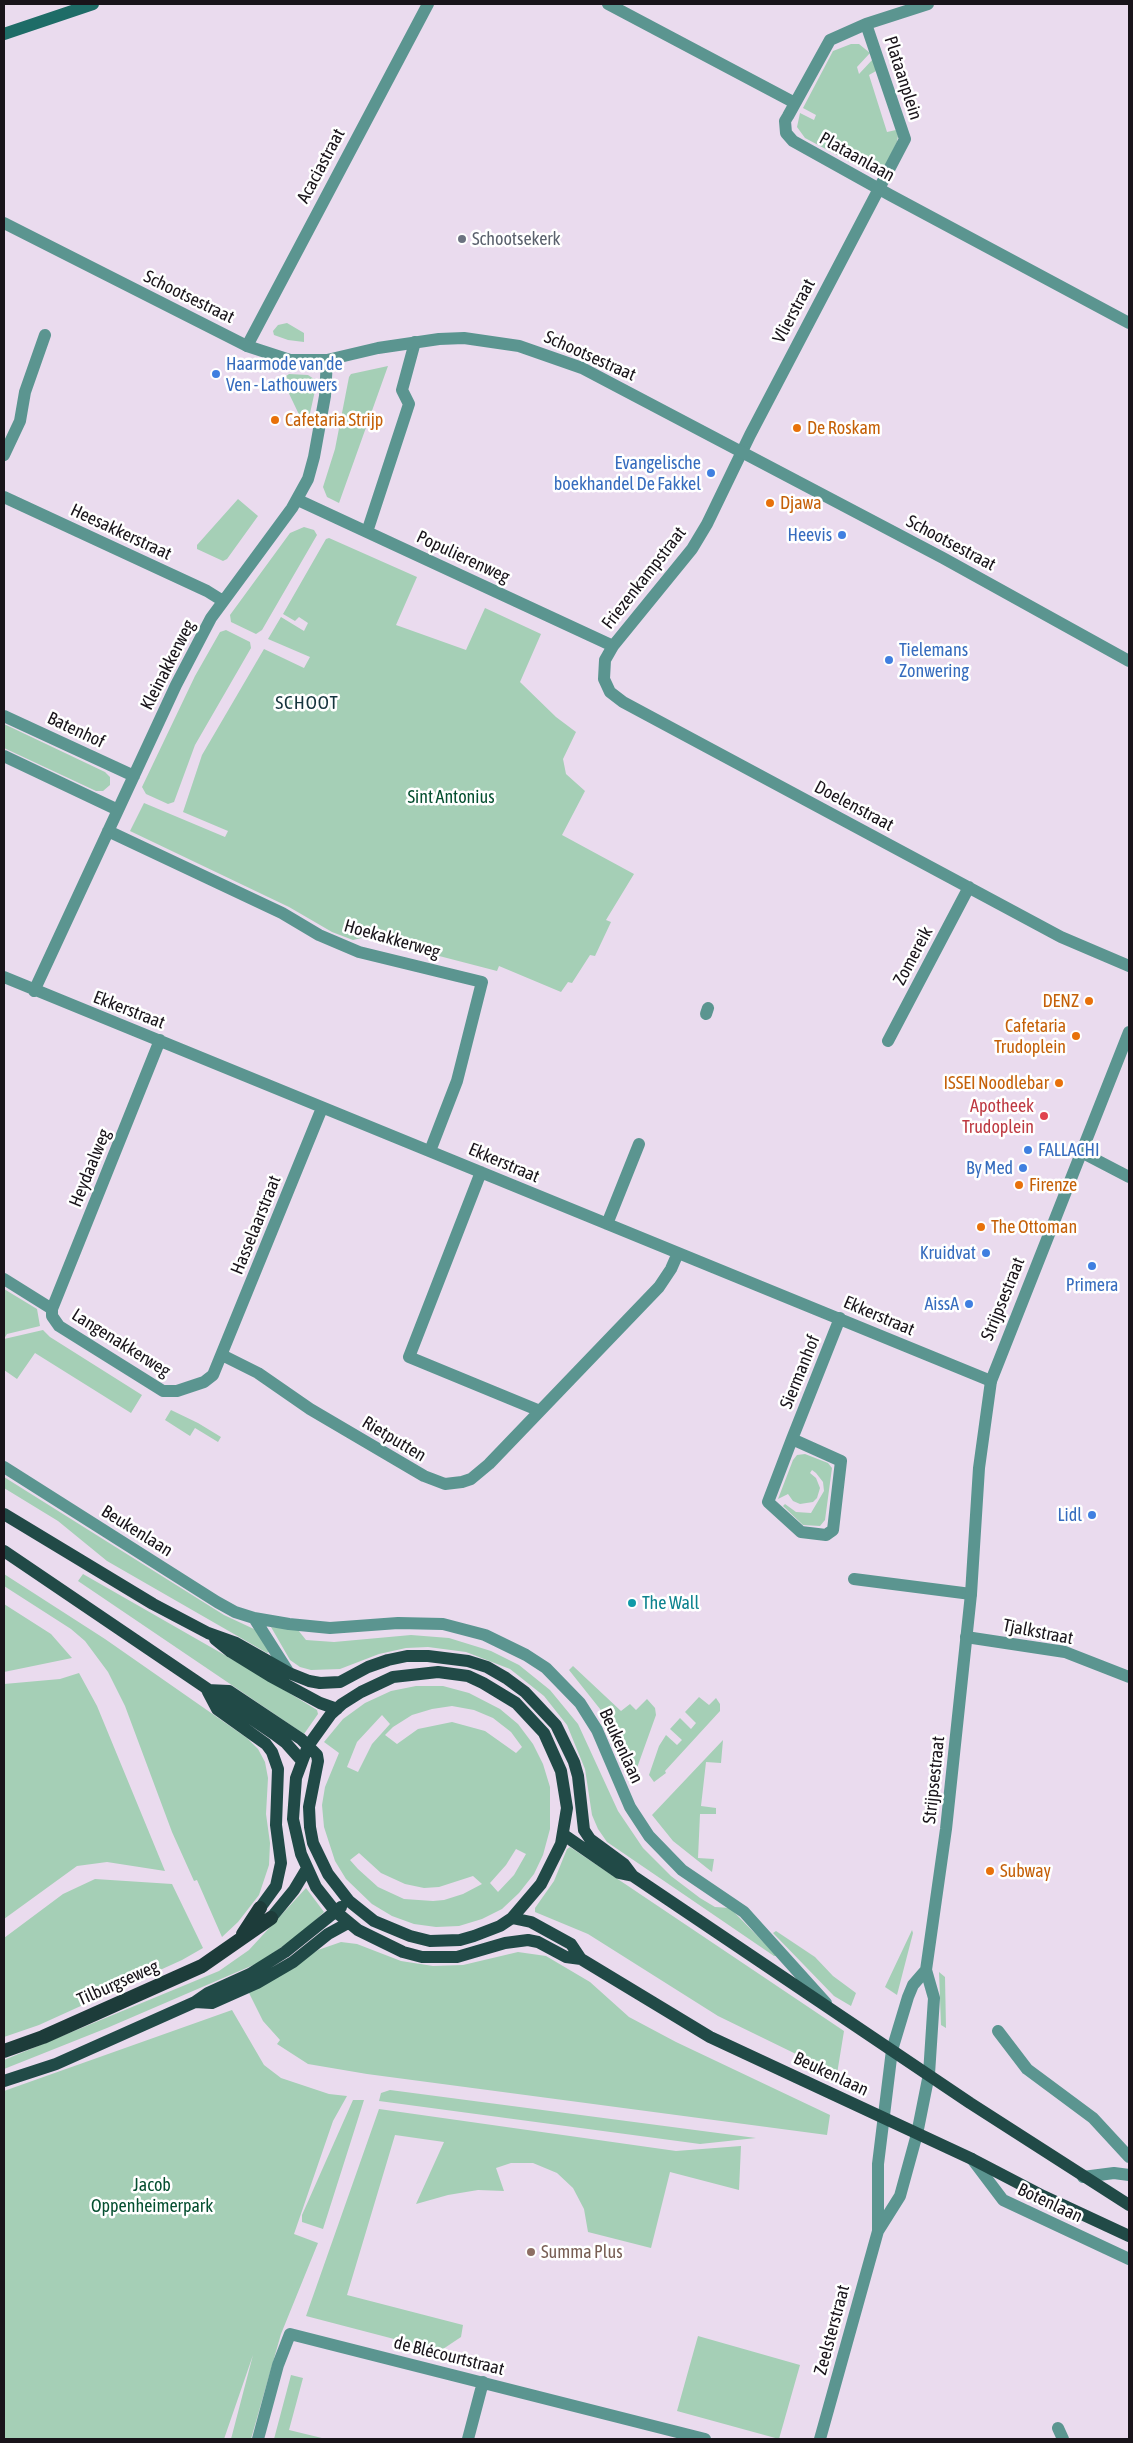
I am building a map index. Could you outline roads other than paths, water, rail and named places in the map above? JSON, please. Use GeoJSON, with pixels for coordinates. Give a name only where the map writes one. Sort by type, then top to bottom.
{"type":"FeatureCollection","features":[{"type":"Feature","properties":{"kind":"highway","name":"Tilburgseweg"},"geometry":{"type":"LineString","coordinates":[[4,2051],[43,2037],[202,1966],[222,1954],[266,1913]]}},
{"type":"Feature","properties":{"kind":"main road"},"geometry":{"type":"LineString","coordinates":[[4,34],[93,4]]}},
{"type":"Feature","properties":{"kind":"main road","name":"Beukenlaan"},"geometry":{"type":"LineString","coordinates":[[4,1514],[153,1604],[208,1633],[236,1643],[289,1673],[309,1681],[340,1682],[368,1667],[407,1656],[468,1660],[487,1667],[506,1678],[525,1692],[556,1725],[574,1762],[578,1776],[584,1830],[590,1838],[624,1864],[633,1876],[929,2074]]}},
{"type":"Feature","properties":{"kind":"main road"},"geometry":{"type":"LineString","coordinates":[[4,1551],[274,1734],[286,1743],[302,1761]]}},
{"type":"Feature","properties":{"kind":"main road","name":"Beukenlaan"},"geometry":{"type":"LineString","coordinates":[[208,1633],[231,1652],[270,1676],[313,1699],[337,1709]]}},
{"type":"Feature","properties":{"kind":"main road"},"geometry":{"type":"LineString","coordinates":[[196,2002],[212,2003],[257,1983],[293,1962],[328,1934],[348,1923],[335,1911],[306,1870],[294,1819],[293,1798],[302,1761],[308,1746],[337,1709],[376,1684],[408,1674],[452,1673],[468,1676],[484,1683],[516,1704],[532,1718],[553,1752],[564,1782],[566,1808],[564,1835],[544,1878],[533,1895],[512,1918],[500,1926],[460,1940],[430,1941],[410,1936],[374,1921],[349,1901],[328,1874],[314,1843],[309,1807],[318,1761],[317,1756],[308,1746],[229,1691],[207,1690]]}},
{"type":"Feature","properties":{"kind":"main road","name":"Tilburgseweg"},"geometry":{"type":"LineString","coordinates":[[207,1690],[217,1709],[256,1736],[272,1752],[278,1769],[276,1807],[281,1863],[279,1878],[271,1895],[266,1913]]}},
{"type":"Feature","properties":{"kind":"main road","name":"Beukenlaan"},"geometry":{"type":"LineString","coordinates":[[564,1835],[619,1873],[633,1876]]}},
{"type":"Feature","properties":{"kind":"main road","name":"Tilburgseweg"},"geometry":{"type":"LineString","coordinates":[[266,1913],[294,1890],[306,1870]]}},
{"type":"Feature","properties":{"kind":"main road"},"geometry":{"type":"LineString","coordinates":[[4,2081],[56,2064],[196,2002],[208,1992],[244,1976],[285,1952],[349,1901]]}},
{"type":"Feature","properties":{"kind":"main road","name":"Beukenlaan"},"geometry":{"type":"LineString","coordinates":[[512,1918],[531,1922],[558,1936],[571,1944],[581,1958],[710,2037],[917,2134]]}},
{"type":"Feature","properties":{"kind":"main road","name":"Beukenlaan"},"geometry":{"type":"LineString","coordinates":[[348,1923],[383,1944],[403,1952],[422,1956],[457,1957],[520,1940],[538,1942],[566,1957],[581,1958]]}},
{"type":"Feature","properties":{"kind":"main road","name":"Botenlaan"},"geometry":{"type":"LineString","coordinates":[[929,2074],[1083,2177],[1129,2205]]}},
{"type":"Feature","properties":{"kind":"main road","name":"Botenlaan"},"geometry":{"type":"LineString","coordinates":[[917,2134],[1129,2236]]}},
{"type":"Feature","properties":{"kind":"street","name":"Acaciastraat"},"geometry":{"type":"LineString","coordinates":[[247,346],[428,4]]}},
{"type":"Feature","properties":{"kind":"street"},"geometry":{"type":"LineString","coordinates":[[608,4],[795,103]]}},
{"type":"Feature","properties":{"kind":"street"},"geometry":{"type":"LineString","coordinates":[[866,24],[928,4]]}},
{"type":"Feature","properties":{"kind":"street","name":"Plataanplein"},"geometry":{"type":"LineString","coordinates":[[795,103],[827,43],[866,24],[905,139],[879,189]]}},
{"type":"Feature","properties":{"kind":"street","name":"Plataanlaan"},"geometry":{"type":"LineString","coordinates":[[795,103],[785,121],[785,128],[793,141],[1129,323]]}},
{"type":"Feature","properties":{"kind":"street","name":"Vlierstraat"},"geometry":{"type":"LineString","coordinates":[[742,451],[879,189]]}},
{"type":"Feature","properties":{"kind":"street","name":"Schootsestraat"},"geometry":{"type":"LineString","coordinates":[[4,223],[247,346],[290,360],[326,360],[415,342],[464,338],[491,341],[538,352],[582,368],[943,558],[1129,661]]}},
{"type":"Feature","properties":{"kind":"street"},"geometry":{"type":"LineString","coordinates":[[4,455],[20,420],[25,392],[45,335]]}},
{"type":"Feature","properties":{"kind":"street"},"geometry":{"type":"LineString","coordinates":[[367,532],[410,404],[402,390],[415,342]]}},
{"type":"Feature","properties":{"kind":"street","name":"Kleinakkerweg"},"geometry":{"type":"LineString","coordinates":[[34,991],[176,685],[211,618],[298,500],[314,457],[326,396],[326,360]]}},
{"type":"Feature","properties":{"kind":"street","name":"Friezenkampstraat"},"geometry":{"type":"LineString","coordinates":[[612,646],[692,549],[707,524],[742,451]]}},
{"type":"Feature","properties":{"kind":"street","name":"Heesakkerstraat"},"geometry":{"type":"LineString","coordinates":[[4,497],[207,591],[223,601]]}},
{"type":"Feature","properties":{"kind":"street","name":"Populierenweg"},"geometry":{"type":"LineString","coordinates":[[298,500],[612,646]]}},
{"type":"Feature","properties":{"kind":"street","name":"Doelenstraat"},"geometry":{"type":"LineString","coordinates":[[612,646],[605,660],[603,673],[606,686],[616,698],[1062,937],[1129,966]]}},
{"type":"Feature","properties":{"kind":"street","name":"Batenhof"},"geometry":{"type":"LineString","coordinates":[[4,716],[134,776]]}},
{"type":"Feature","properties":{"kind":"street"},"geometry":{"type":"LineString","coordinates":[[4,756],[118,810]]}},
{"type":"Feature","properties":{"kind":"street","name":"Hoekakkerweg"},"geometry":{"type":"LineString","coordinates":[[108,831],[282,912],[319,935],[360,952],[482,982],[457,1081],[430,1151]]}},
{"type":"Feature","properties":{"kind":"street","name":"Zomereik"},"geometry":{"type":"LineString","coordinates":[[888,1041],[969,887]]}},
{"type":"Feature","properties":{"kind":"street","name":"Ekkerstraat"},"geometry":{"type":"LineString","coordinates":[[4,977],[34,991],[160,1040],[991,1381]]}},
{"type":"Feature","properties":{"kind":"street","name":"Strijpsestraat"},"geometry":{"type":"LineString","coordinates":[[917,2134],[929,2074],[934,1998],[926,1970],[946,1829],[971,1594],[979,1468],[991,1381],[1129,1032]]}},
{"type":"Feature","properties":{"kind":"street","name":"Heydaalweg"},"geometry":{"type":"LineString","coordinates":[[52,1309],[160,1040]]}},
{"type":"Feature","properties":{"kind":"street","name":"Hasselaarstraat"},"geometry":{"type":"LineString","coordinates":[[222,1355],[322,1108]]}},
{"type":"Feature","properties":{"kind":"street"},"geometry":{"type":"LineString","coordinates":[[606,1224],[639,1144]]}},
{"type":"Feature","properties":{"kind":"street"},"geometry":{"type":"LineString","coordinates":[[1081,1152],[1129,1177]]}},
{"type":"Feature","properties":{"kind":"street"},"geometry":{"type":"LineString","coordinates":[[481,1172],[409,1356],[540,1411]]}},
{"type":"Feature","properties":{"kind":"street","name":"Rietputten"},"geometry":{"type":"LineString","coordinates":[[222,1355],[258,1373],[310,1409],[424,1476],[445,1484],[462,1482],[481,1472],[659,1287],[671,1269],[678,1253]]}},
{"type":"Feature","properties":{"kind":"street","name":"Langenakkerweg"},"geometry":{"type":"LineString","coordinates":[[4,1279],[52,1309],[52,1316],[59,1326],[163,1392],[178,1391],[210,1378],[222,1355]]}},
{"type":"Feature","properties":{"kind":"street","name":"Siermanhof"},"geometry":{"type":"LineString","coordinates":[[792,1439],[841,1461],[832,1530],[826,1535],[800,1532],[768,1502],[792,1439],[840,1318]]}},
{"type":"Feature","properties":{"kind":"street","name":"Beukenlaan"},"geometry":{"type":"LineString","coordinates":[[4,1467],[216,1602],[254,1618],[330,1628],[398,1623],[443,1624],[485,1635],[526,1655],[546,1668],[580,1704],[597,1730],[630,1807],[649,1836],[682,1870],[744,1912],[774,1943],[832,2010]]}},
{"type":"Feature","properties":{"kind":"street"},"geometry":{"type":"LineString","coordinates":[[854,1579],[971,1594]]}},
{"type":"Feature","properties":{"kind":"street"},"geometry":{"type":"LineString","coordinates":[[254,1618],[289,1673]]}},
{"type":"Feature","properties":{"kind":"street","name":"Tjalkstraat"},"geometry":{"type":"LineString","coordinates":[[966,1637],[1064,1652],[1129,1677]]}},
{"type":"Feature","properties":{"kind":"street","name":"Strijpsestraat"},"geometry":{"type":"LineString","coordinates":[[883,2118],[892,2050],[913,1985],[926,1970]]}},
{"type":"Feature","properties":{"kind":"street"},"geometry":{"type":"LineString","coordinates":[[998,2031],[1027,2069],[1093,2118],[1129,2158]]}},
{"type":"Feature","properties":{"kind":"street","name":"Zeelsterstraat"},"geometry":{"type":"LineString","coordinates":[[820,2439],[878,2231],[878,2164],[883,2118]]}},
{"type":"Feature","properties":{"kind":"street","name":"Zeelsterstraat"},"geometry":{"type":"LineString","coordinates":[[878,2231],[900,2196],[917,2134]]}},
{"type":"Feature","properties":{"kind":"street","name":"Botenlaan"},"geometry":{"type":"LineString","coordinates":[[972,2159],[1003,2200],[1129,2259]]}},
{"type":"Feature","properties":{"kind":"street"},"geometry":{"type":"LineString","coordinates":[[1083,2177],[1114,2173],[1129,2175]]}},
{"type":"Feature","properties":{"kind":"street","name":"de Blécourtstraat"},"geometry":{"type":"LineString","coordinates":[[258,2439],[278,2365],[290,2334],[705,2439]]}},
{"type":"Feature","properties":{"kind":"street"},"geometry":{"type":"LineString","coordinates":[[468,2439],[482,2382]]}},
{"type":"Feature","properties":{"kind":"place","name":"Schootsekerk"},"geometry":{"type":"Point","coordinates":[462,239]}},
{"type":"Feature","properties":{"kind":"place","name":"Haarmode van de Ven - Lathouwers"},"geometry":{"type":"Point","coordinates":[216,374]}},
{"type":"Feature","properties":{"kind":"place","name":"Cafetaria Strijp"},"geometry":{"type":"Point","coordinates":[275,420]}},
{"type":"Feature","properties":{"kind":"place","name":"De Roskam"},"geometry":{"type":"Point","coordinates":[797,428]}},
{"type":"Feature","properties":{"kind":"place","name":"Evangelische boekhandel De Fakkel"},"geometry":{"type":"Point","coordinates":[711,473]}},
{"type":"Feature","properties":{"kind":"place","name":"Djawa"},"geometry":{"type":"Point","coordinates":[770,503]}},
{"type":"Feature","properties":{"kind":"place","name":"Heevis"},"geometry":{"type":"Point","coordinates":[842,535]}},
{"type":"Feature","properties":{"kind":"place","name":"Tielemans Zonwering"},"geometry":{"type":"Point","coordinates":[889,660]}},
{"type":"Feature","properties":{"kind":"place","name":"DENZ"},"geometry":{"type":"Point","coordinates":[1089,1001]}},
{"type":"Feature","properties":{"kind":"place","name":"Cafetaria Trudoplein"},"geometry":{"type":"Point","coordinates":[1076,1036]}},
{"type":"Feature","properties":{"kind":"place","name":"ISSEI Noodlebar"},"geometry":{"type":"Point","coordinates":[1059,1083]}},
{"type":"Feature","properties":{"kind":"place","name":"Apotheek Trudoplein"},"geometry":{"type":"Point","coordinates":[1044,1116]}},
{"type":"Feature","properties":{"kind":"place","name":"FALLACHI"},"geometry":{"type":"Point","coordinates":[1028,1150]}},
{"type":"Feature","properties":{"kind":"place","name":"By Med"},"geometry":{"type":"Point","coordinates":[1023,1168]}},
{"type":"Feature","properties":{"kind":"place","name":"Firenze"},"geometry":{"type":"Point","coordinates":[1019,1185]}},
{"type":"Feature","properties":{"kind":"place","name":"The Ottoman"},"geometry":{"type":"Point","coordinates":[981,1227]}},
{"type":"Feature","properties":{"kind":"place","name":"Kruidvat"},"geometry":{"type":"Point","coordinates":[986,1253]}},
{"type":"Feature","properties":{"kind":"place","name":"Primera"},"geometry":{"type":"Point","coordinates":[1092,1266]}},
{"type":"Feature","properties":{"kind":"place","name":"AissA"},"geometry":{"type":"Point","coordinates":[969,1304]}},
{"type":"Feature","properties":{"kind":"place","name":"Lidl"},"geometry":{"type":"Point","coordinates":[1092,1515]}},
{"type":"Feature","properties":{"kind":"place","name":"The Wall"},"geometry":{"type":"Point","coordinates":[632,1603]}},
{"type":"Feature","properties":{"kind":"place","name":"Subway"},"geometry":{"type":"Point","coordinates":[990,1871]}},
{"type":"Feature","properties":{"kind":"place","name":"Summa Plus"},"geometry":{"type":"Point","coordinates":[531,2252]}},
{"type":"Feature","properties":{"kind":"district","name":"SCHOOT"},"geometry":{"type":"Point","coordinates":[307,703]}},
{"type":"Feature","properties":{"kind":"park label","name":"Sint Antonius"},"geometry":{"type":"Point","coordinates":[451,797]}},
{"type":"Feature","properties":{"kind":"park label","name":"Jacob Oppenheimerpark"},"geometry":{"type":"Point","coordinates":[152,2195]}}]}
